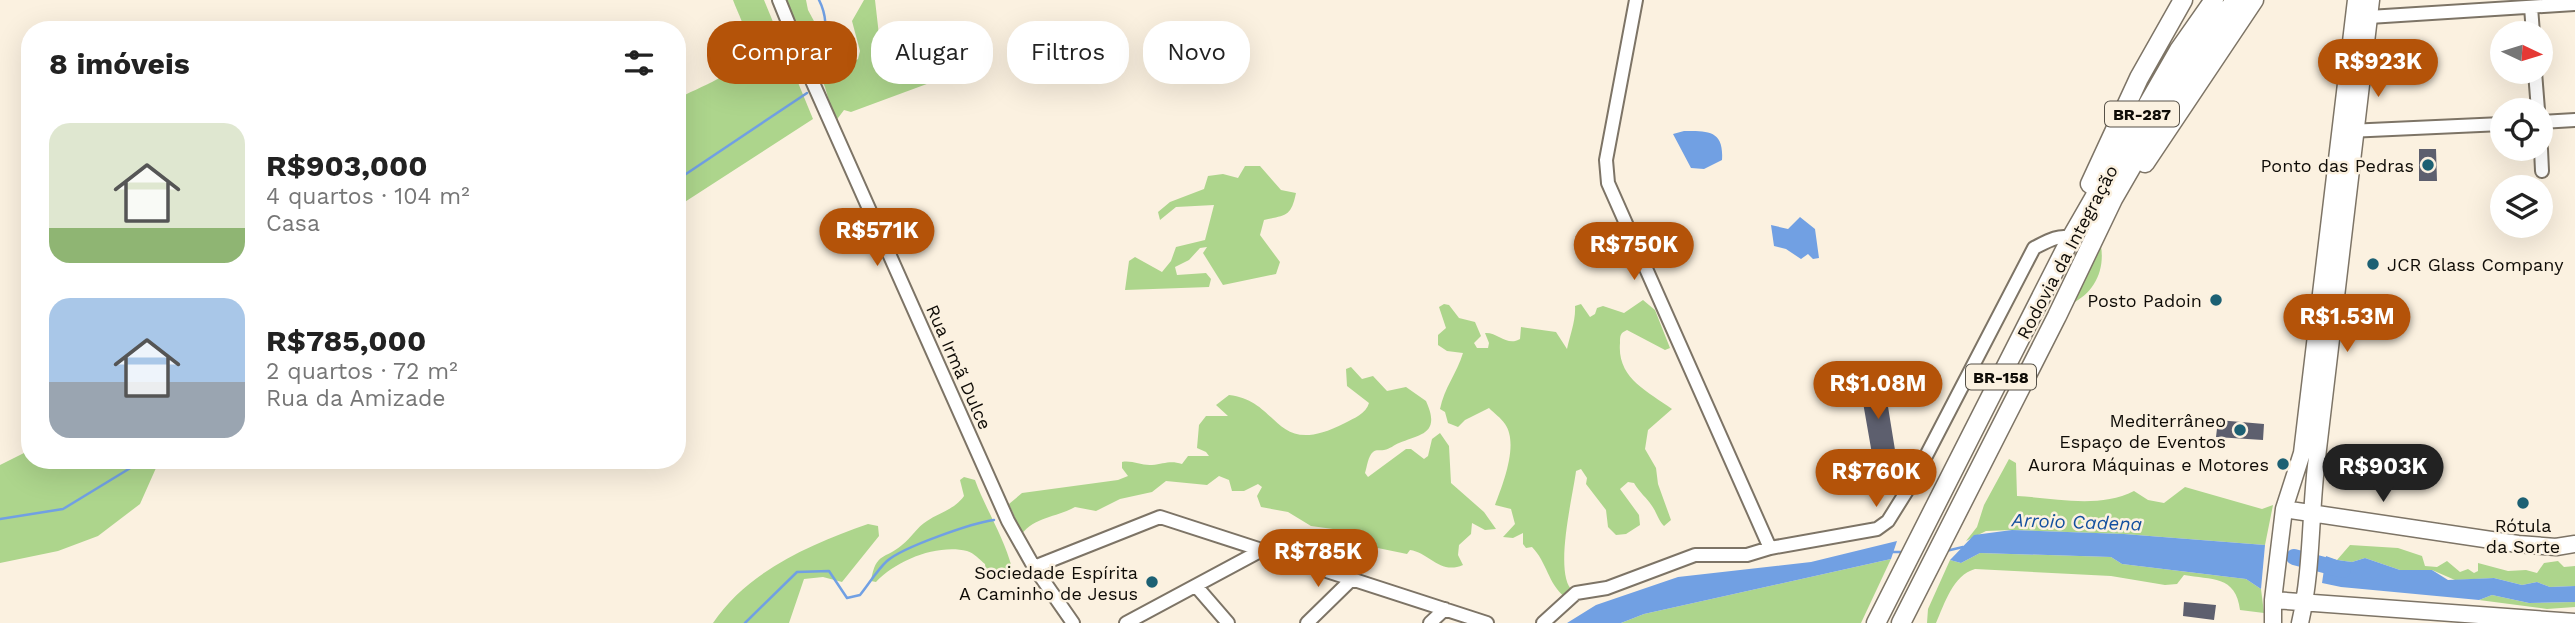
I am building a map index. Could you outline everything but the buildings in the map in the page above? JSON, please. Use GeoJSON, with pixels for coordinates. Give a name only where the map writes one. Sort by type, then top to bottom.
{"type":"FeatureCollection","features":[{"type":"Feature","properties":{"kind":"highway","name":"BR-158"},"geometry":{"type":"LineString","coordinates":[[2073,234],[2079,209],[2138,78],[2183,0]]}},
{"type":"Feature","properties":{"kind":"highway","name":"Rodovia da Integração"},"geometry":{"type":"LineString","coordinates":[[1876,623],[2073,234],[2179,50],[2214,0]]}},
{"type":"Feature","properties":{"kind":"highway","name":"Rodovia da Integração"},"geometry":{"type":"LineString","coordinates":[[1901,623],[2057,316],[2113,199],[2191,64],[2235,0]]}},
{"type":"Feature","properties":{"kind":"highway","name":"BR-158"},"geometry":{"type":"LineString","coordinates":[[2113,199],[2133,181],[2254,0]]}},
{"type":"Feature","properties":{"kind":"main road"},"geometry":{"type":"LineString","coordinates":[[2300,623],[2314,512],[2315,474],[2348,131],[2356,0]]}},
{"type":"Feature","properties":{"kind":"main road"},"geometry":{"type":"LineString","coordinates":[[2273,623],[2283,517],[2302,453],[2348,131],[2370,8]]}},
{"type":"Feature","properties":{"kind":"main road"},"geometry":{"type":"LineString","coordinates":[[2283,517],[2314,512],[2518,544],[2556,547],[2575,544]]}},
{"type":"Feature","properties":{"kind":"main road"},"geometry":{"type":"LineString","coordinates":[[2274,594],[2403,617],[2575,622]]}},
{"type":"Feature","properties":{"kind":"street","name":"Rua Irmã Dulce"},"geometry":{"type":"LineString","coordinates":[[779,0],[809,74],[1003,509],[1034,567],[1073,623]]}},
{"type":"Feature","properties":{"kind":"street"},"geometry":{"type":"LineString","coordinates":[[1636,0],[1606,160],[1608,183],[1770,548]]}},
{"type":"Feature","properties":{"kind":"street"},"geometry":{"type":"LineString","coordinates":[[2370,8],[2531,7],[2575,4]]}},
{"type":"Feature","properties":{"kind":"street"},"geometry":{"type":"LineString","coordinates":[[2531,7],[2532,21]]}},
{"type":"Feature","properties":{"kind":"street"},"geometry":{"type":"LineString","coordinates":[[2553,121],[2575,120]]}},
{"type":"Feature","properties":{"kind":"street"},"geometry":{"type":"LineString","coordinates":[[2348,131],[2490,125]]}},
{"type":"Feature","properties":{"kind":"street"},"geometry":{"type":"LineString","coordinates":[[2542,161],[2542,170]]}},
{"type":"Feature","properties":{"kind":"street"},"geometry":{"type":"LineString","coordinates":[[1543,623],[1576,593],[1607,587],[1695,555],[1747,555],[1770,548],[1877,529],[1888,520],[1913,481],[2034,248],[2050,239],[2073,234]]}},
{"type":"Feature","properties":{"kind":"street"},"geometry":{"type":"LineString","coordinates":[[1034,567],[1160,517],[1487,623]]}},
{"type":"Feature","properties":{"kind":"street"},"geometry":{"type":"LineString","coordinates":[[1126,623],[1262,550]]}},
{"type":"Feature","properties":{"kind":"street"},"geometry":{"type":"LineString","coordinates":[[1307,623],[1352,579]]}},
{"type":"Feature","properties":{"kind":"street"},"geometry":{"type":"LineString","coordinates":[[1196,586],[1228,623]]}},
{"type":"Feature","properties":{"kind":"street"},"geometry":{"type":"LineString","coordinates":[[1430,623],[1445,609]]}},
{"type":"Feature","properties":{"kind":"green space"},"geometry":{"type":"Polygon","coordinates":[[[733,0],[764,0],[773,21],[742,21],[733,0]]]}},
{"type":"Feature","properties":{"kind":"green space"},"geometry":{"type":"Polygon","coordinates":[[[785,0],[806,0],[814,21],[795,21],[785,0]]]}},
{"type":"Feature","properties":{"kind":"green space"},"geometry":{"type":"Polygon","coordinates":[[[864,0],[875,0],[877,21],[871,21],[871,84],[927,84],[851,112],[844,110],[835,122],[824,84],[857,84],[857,60],[860,51],[857,21],[852,21],[864,0]]]}},
{"type":"Feature","properties":{"kind":"green space"},"geometry":{"type":"Polygon","coordinates":[[[707,84],[799,84],[813,119],[686,201],[686,94],[707,84]]]}},
{"type":"Feature","properties":{"kind":"green space"},"geometry":{"type":"Polygon","coordinates":[[[1245,166],[1260,166],[1281,190],[1296,193],[1292,207],[1286,214],[1264,220],[1260,235],[1280,262],[1276,274],[1223,285],[1203,253],[1207,247],[1200,248],[1189,260],[1175,267],[1177,275],[1206,273],[1211,279],[1209,287],[1125,290],[1129,261],[1135,257],[1162,272],[1171,261],[1176,247],[1205,240],[1214,205],[1176,207],[1160,220],[1158,212],[1170,202],[1204,189],[1208,176],[1223,174],[1238,178],[1245,166]]]}},
{"type":"Feature","properties":{"kind":"green space"},"geometry":{"type":"Polygon","coordinates":[[[2101,246],[2101,264],[2096,280],[2086,294],[2071,304],[2101,246]]]}},
{"type":"Feature","properties":{"kind":"green space"},"geometry":{"type":"Polygon","coordinates":[[[1643,300],[1655,310],[1670,348],[1665,350],[1627,330],[1620,337],[1620,355],[1629,375],[1672,409],[1648,430],[1645,449],[1656,468],[1658,484],[1671,520],[1664,526],[1634,483],[1628,482],[1620,489],[1639,515],[1640,525],[1626,534],[1616,535],[1608,527],[1606,510],[1586,484],[1587,478],[1581,469],[1576,471],[1564,553],[1567,582],[1573,591],[1565,597],[1555,586],[1537,553],[1532,547],[1526,548],[1523,544],[1523,533],[1513,538],[1503,537],[1515,524],[1511,509],[1495,505],[1510,453],[1509,432],[1505,424],[1489,408],[1465,420],[1458,427],[1448,423],[1445,412],[1440,409],[1463,353],[1447,351],[1438,345],[1438,335],[1446,328],[1439,307],[1449,305],[1459,318],[1475,322],[1481,336],[1474,343],[1477,348],[1488,348],[1485,333],[1511,341],[1520,339],[1521,327],[1556,332],[1567,349],[1575,306],[1581,304],[1590,317],[1595,314],[1597,308],[1603,306],[1624,313],[1643,300]]]}},
{"type":"Feature","properties":{"kind":"green space"},"geometry":{"type":"Polygon","coordinates":[[[1351,367],[1362,379],[1373,376],[1387,391],[1406,387],[1426,401],[1431,420],[1426,431],[1388,449],[1373,452],[1365,473],[1368,477],[1406,449],[1411,449],[1424,459],[1428,456],[1432,439],[1440,433],[1449,446],[1451,483],[1484,512],[1496,529],[1485,530],[1472,523],[1471,534],[1459,545],[1458,555],[1463,565],[1448,567],[1417,552],[1410,550],[1407,554],[1368,546],[1333,529],[1311,526],[1288,512],[1261,507],[1257,496],[1262,487],[1258,484],[1244,491],[1232,491],[1229,480],[1219,476],[1207,485],[1166,481],[1152,492],[1120,499],[1096,511],[1075,507],[1033,524],[1022,534],[1009,504],[1022,493],[1118,480],[1128,476],[1122,468],[1122,462],[1148,465],[1170,462],[1182,464],[1188,456],[1209,456],[1197,448],[1199,425],[1206,416],[1228,416],[1216,405],[1229,395],[1246,399],[1291,432],[1304,435],[1322,433],[1345,423],[1362,413],[1369,403],[1347,386],[1346,369],[1351,367]]]}},
{"type":"Feature","properties":{"kind":"green space"},"geometry":{"type":"Polygon","coordinates":[[[21,454],[21,469],[156,469],[140,504],[98,536],[58,551],[0,563],[0,465],[21,454]]]}},
{"type":"Feature","properties":{"kind":"green space"},"geometry":{"type":"Polygon","coordinates":[[[2009,459],[2016,463],[2017,496],[2091,501],[2106,500],[2134,491],[2148,500],[2164,503],[2185,487],[2262,509],[2273,505],[2265,545],[2124,534],[2012,530],[1986,531],[1966,541],[1977,527],[1984,505],[2009,459]]]}},
{"type":"Feature","properties":{"kind":"green space"},"geometry":{"type":"Polygon","coordinates":[[[964,477],[975,480],[1012,568],[1003,578],[992,581],[986,575],[985,564],[972,553],[955,549],[943,550],[906,561],[876,582],[871,581],[873,571],[882,557],[896,550],[923,523],[960,501],[964,496],[960,480],[964,477]]]}},
{"type":"Feature","properties":{"kind":"green space"},"geometry":{"type":"Polygon","coordinates":[[[868,524],[878,526],[879,536],[842,582],[823,577],[804,579],[789,623],[713,623],[744,588],[762,574],[803,550],[868,524]]]}},
{"type":"Feature","properties":{"kind":"green space"},"geometry":{"type":"Polygon","coordinates":[[[2350,545],[2398,548],[2422,556],[2425,566],[2437,567],[2447,561],[2460,572],[2468,569],[2474,573],[2478,571],[2478,563],[2508,571],[2526,570],[2537,573],[2544,563],[2558,561],[2564,567],[2575,566],[2575,586],[2550,587],[2537,582],[2522,585],[2494,578],[2455,580],[2432,570],[2400,570],[2365,558],[2352,562],[2337,560],[2350,545]]]}},
{"type":"Feature","properties":{"kind":"green space"},"geometry":{"type":"Polygon","coordinates":[[[1980,553],[2111,557],[2122,564],[2246,579],[2261,589],[2264,613],[2240,610],[2238,599],[2228,585],[2204,578],[2184,575],[2177,584],[2165,585],[2111,576],[1975,569],[1967,572],[1955,583],[1936,623],[1927,623],[1928,609],[1950,560],[1961,563],[1980,553]]]}},
{"type":"Feature","properties":{"kind":"green space"},"geometry":{"type":"Polygon","coordinates":[[[1891,559],[1861,623],[1621,623],[1644,614],[1891,559]]]}},
{"type":"Feature","properties":{"kind":"green space"},"geometry":{"type":"Polygon","coordinates":[[[2492,595],[2529,603],[2575,602],[2575,607],[2547,609],[2479,600],[2492,595]]]}},
{"type":"Feature","properties":{"kind":"water"},"geometry":{"type":"Polygon","coordinates":[[[1684,131],[1713,134],[1720,143],[1722,160],[1704,169],[1691,168],[1673,134],[1684,131]]]}},
{"type":"Feature","properties":{"kind":"water"},"geometry":{"type":"Polygon","coordinates":[[[1800,217],[1815,229],[1819,258],[1813,259],[1808,254],[1801,259],[1786,249],[1774,246],[1771,225],[1788,229],[1800,217]]]}},
{"type":"Feature","properties":{"kind":"water","name":"Arroio Cadena"},"geometry":{"type":"Polygon","coordinates":[[[2012,530],[2124,534],[2265,545],[2261,589],[2246,579],[2122,564],[2111,557],[1980,553],[1961,563],[1950,560],[1974,535],[2012,530]]]}},
{"type":"Feature","properties":{"kind":"water"},"geometry":{"type":"Polygon","coordinates":[[[1897,541],[1891,559],[1644,614],[1621,623],[1567,623],[1596,605],[1678,577],[1811,562],[1897,541]]]}},
{"type":"Feature","properties":{"kind":"water"},"geometry":{"type":"Polygon","coordinates":[[[2326,556],[2352,562],[2365,558],[2400,570],[2432,570],[2448,580],[2494,578],[2522,585],[2537,582],[2550,587],[2575,586],[2575,602],[2529,603],[2492,595],[2479,600],[2341,587],[2322,583],[2326,556]]]}},
{"type":"Feature","properties":{"kind":"waterway"},"geometry":{"type":"LineString","coordinates":[[819,0],[825,21]]}},
{"type":"Feature","properties":{"kind":"waterway"},"geometry":{"type":"LineString","coordinates":[[686,174],[807,93]]}},
{"type":"Feature","properties":{"kind":"waterway"},"geometry":{"type":"LineString","coordinates":[[0,519],[63,509],[129,469]]}},
{"type":"Feature","properties":{"kind":"waterway"},"geometry":{"type":"LineString","coordinates":[[745,623],[797,572],[829,571],[847,598],[860,595],[883,565],[895,555],[938,536],[994,520]]}},
{"type":"Feature","properties":{"kind":"waterway","name":"Arroio Cadena"},"geometry":{"type":"LineString","coordinates":[[1946,551],[1963,547]]}},
{"type":"Feature","properties":{"kind":"waterway","name":"Arroio Cadena"},"geometry":{"type":"LineString","coordinates":[[1890,552],[1904,552]]}},
{"type":"Feature","properties":{"kind":"waterway","name":"Arroio Cadena"},"geometry":{"type":"LineString","coordinates":[[2283,556],[2294,557]]}},
{"type":"Feature","properties":{"kind":"waterway","name":"Arroio Cadena"},"geometry":{"type":"LineString","coordinates":[[2294,557],[2343,570]]}},
{"type":"Feature","properties":{"kind":"place","name":"Ponto das Pedras"},"geometry":{"type":"Point","coordinates":[2428,165]}},
{"type":"Feature","properties":{"kind":"place","name":"JCR Glass Company"},"geometry":{"type":"Point","coordinates":[2373,264]}},
{"type":"Feature","properties":{"kind":"place","name":"Posto Padoin"},"geometry":{"type":"Point","coordinates":[2216,300]}},
{"type":"Feature","properties":{"kind":"place","name":"Mediterrâneo Espaço de Eventos"},"geometry":{"type":"Point","coordinates":[2240,430]}},
{"type":"Feature","properties":{"kind":"place","name":"Aurora Máquinas e Motores"},"geometry":{"type":"Point","coordinates":[2283,464]}},
{"type":"Feature","properties":{"kind":"place","name":"Rótula da Sorte"},"geometry":{"type":"Point","coordinates":[2523,503]}},
{"type":"Feature","properties":{"kind":"place","name":"Sociedade Espírita A Caminho de Jesus"},"geometry":{"type":"Point","coordinates":[1152,582]}}]}
